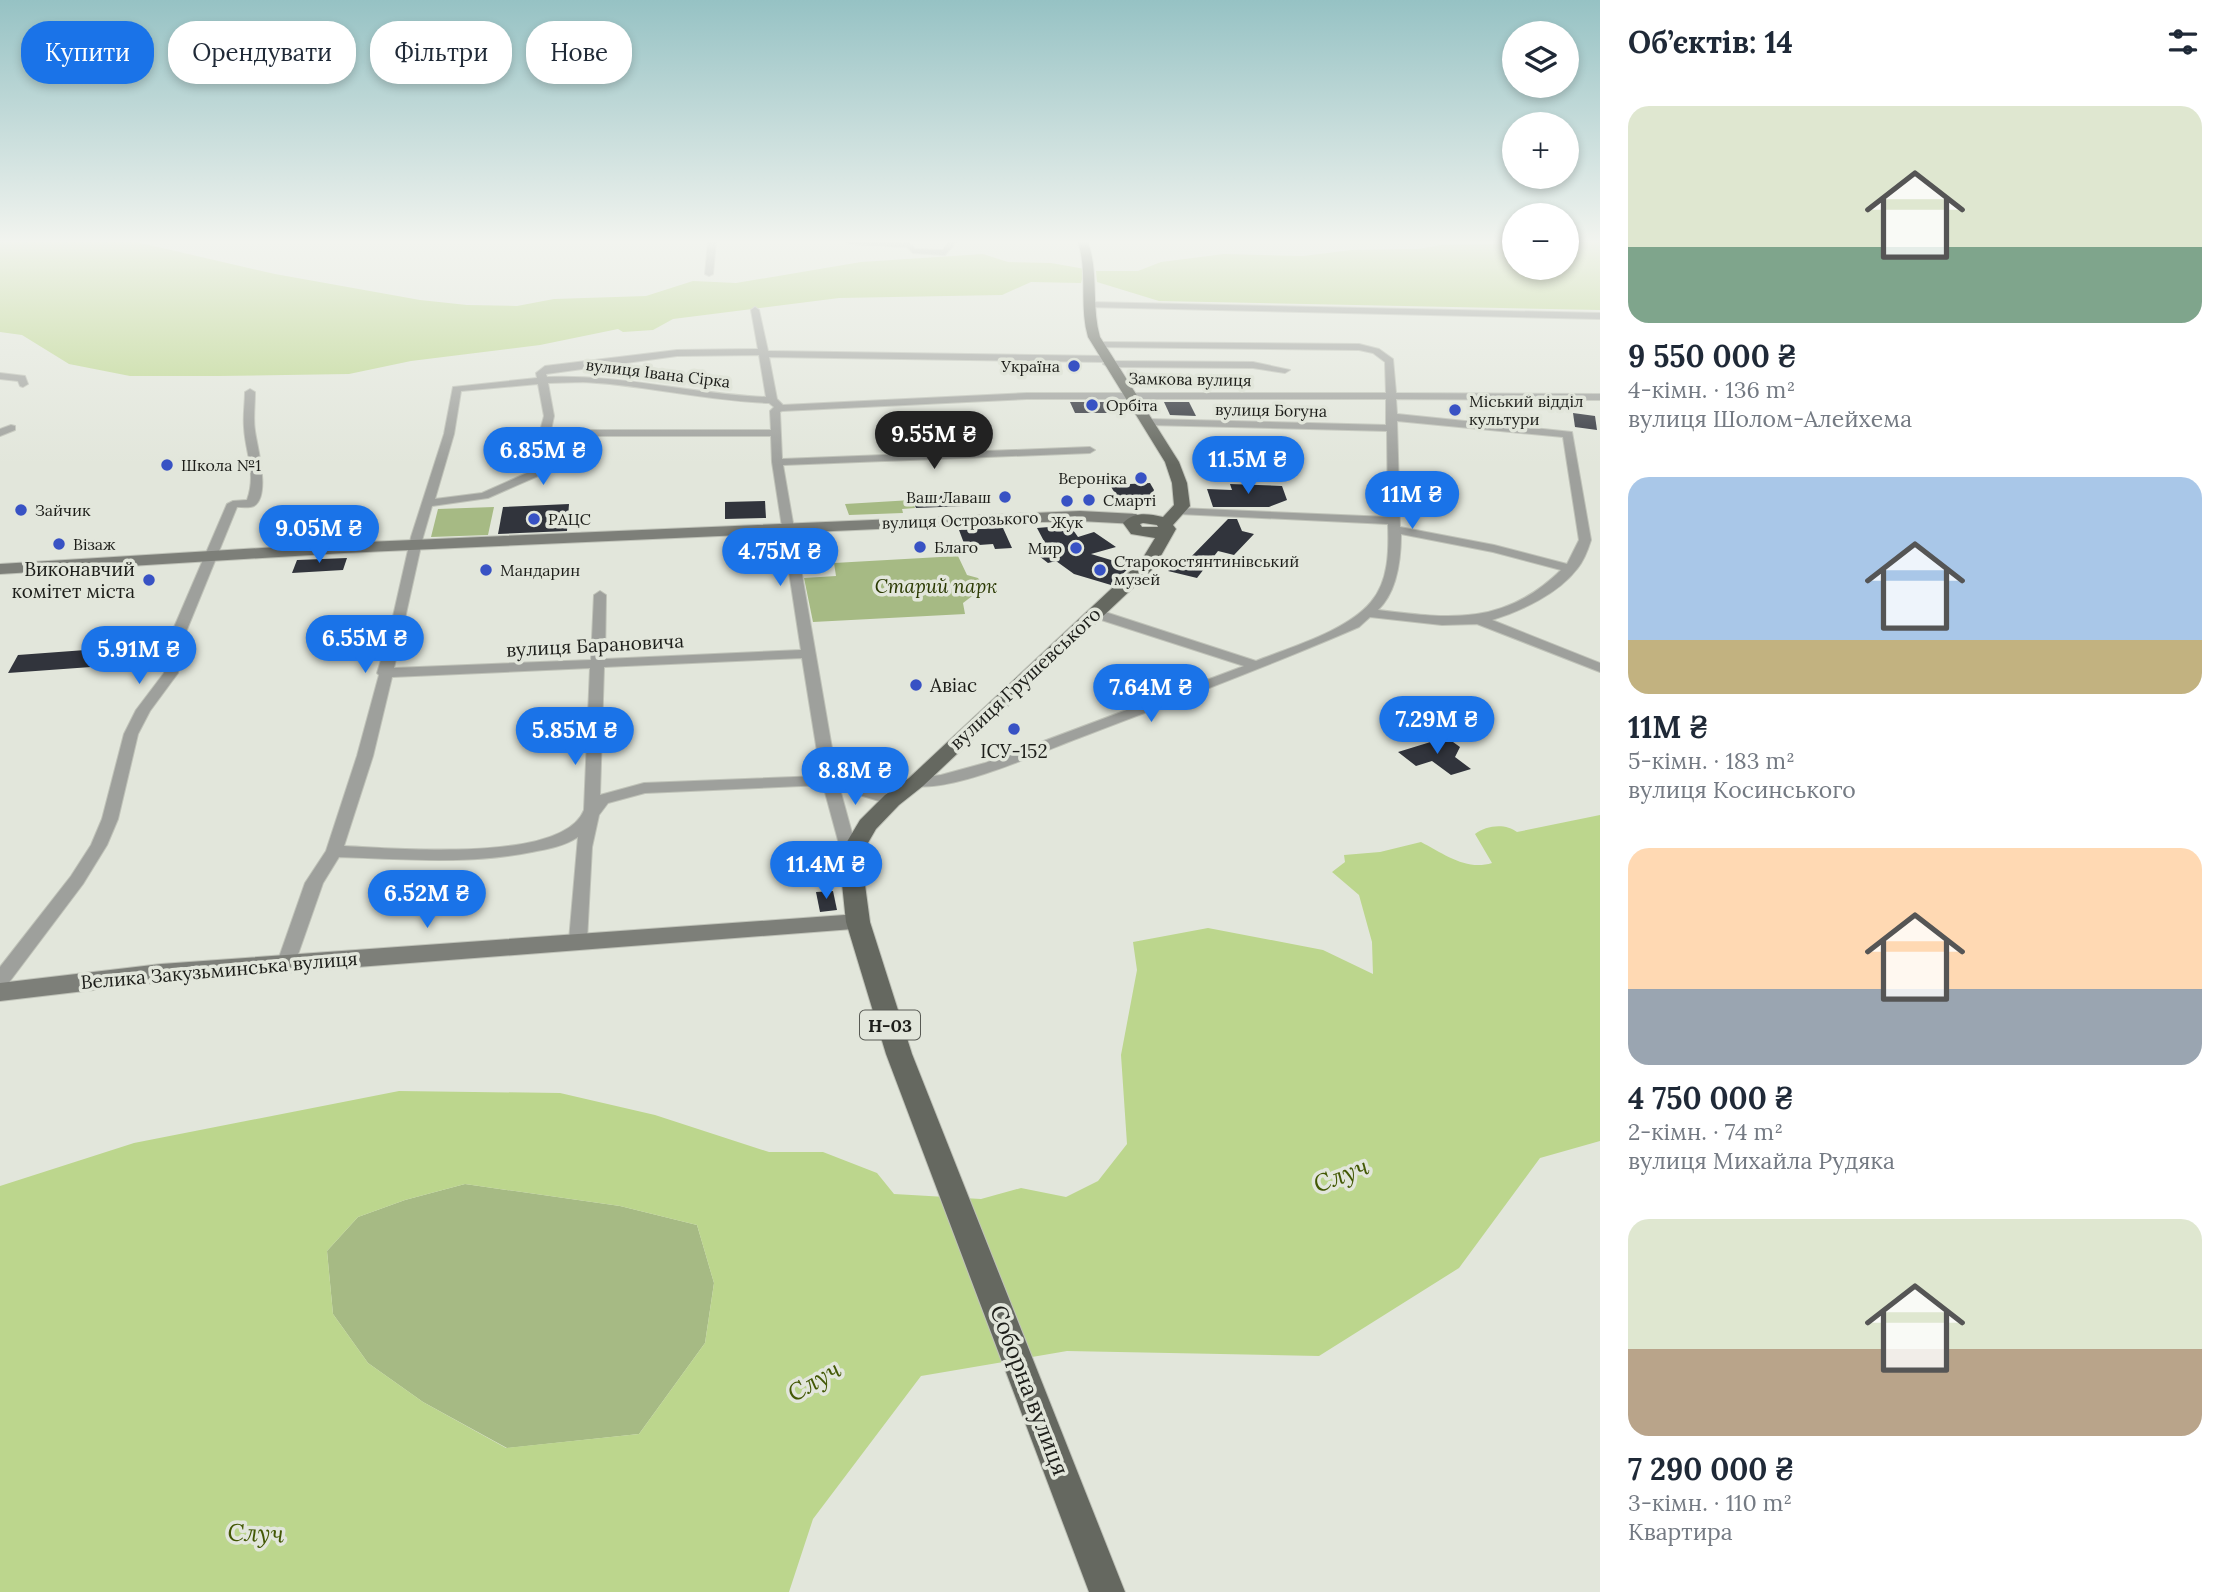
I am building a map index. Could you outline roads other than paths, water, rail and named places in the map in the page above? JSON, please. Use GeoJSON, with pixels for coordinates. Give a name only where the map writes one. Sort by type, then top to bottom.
{"type":"FeatureCollection","features":[{"type":"Feature","properties":{"kind":"main road"},"geometry":{"type":"LineString","coordinates":[[1091,316],[1094,336],[1107,362],[1149,422],[1174,468],[1182,494],[1182,506],[1179,510],[1138,523]]}},
{"type":"Feature","properties":{"kind":"main road","name":"вулиця Грушевського"},"geometry":{"type":"LineString","coordinates":[[850,855],[868,825],[892,800],[916,782],[1148,564],[1167,526],[1179,510]]}},
{"type":"Feature","properties":{"kind":"main road","name":"вулиця Острозького"},"geometry":{"type":"LineString","coordinates":[[0,569],[415,545],[1080,516],[1138,523]]}},
{"type":"Feature","properties":{"kind":"main road"},"geometry":{"type":"LineString","coordinates":[[1138,523],[1153,534],[1167,526]]}},
{"type":"Feature","properties":{"kind":"main road"},"geometry":{"type":"LineString","coordinates":[[1138,523],[1148,564]]}},
{"type":"Feature","properties":{"kind":"main road","name":"Н-03"},"geometry":{"type":"LineString","coordinates":[[850,855],[858,922]]}},
{"type":"Feature","properties":{"kind":"main road","name":"Велика Закузьминська вулиця"},"geometry":{"type":"LineString","coordinates":[[0,992],[162,973],[578,940],[858,922]]}},
{"type":"Feature","properties":{"kind":"main road","name":"Соборна вулиця"},"geometry":{"type":"LineString","coordinates":[[858,922],[900,1054],[1107,1592]]}},
{"type":"Feature","properties":{"kind":"street"},"geometry":{"type":"LineString","coordinates":[[756,316],[776,404],[777,462],[829,780],[850,855]]}},
{"type":"Feature","properties":{"kind":"street"},"geometry":{"type":"LineString","coordinates":[[916,782],[942,780],[990,766],[1257,666],[1354,624],[1378,603],[1389,580],[1395,552],[1396,525],[1390,360],[1385,355],[1359,347],[1100,345]]}},
{"type":"Feature","properties":{"kind":"street"},"geometry":{"type":"LineString","coordinates":[[286,963],[314,883],[334,851],[365,755],[396,634],[415,545],[428,503],[484,496],[515,485],[534,474],[549,416],[541,373],[545,369],[575,363],[677,353],[764,353],[1254,365],[1285,370]]}},
{"type":"Feature","properties":{"kind":"street"},"geometry":{"type":"LineString","coordinates":[[0,376],[22,378],[23,384]]}},
{"type":"Feature","properties":{"kind":"street","name":"вулиця Івана Сірка"},"geometry":{"type":"LineString","coordinates":[[428,503],[449,434],[456,389],[542,379],[602,380],[683,389],[712,397],[776,404]]}},
{"type":"Feature","properties":{"kind":"street"},"geometry":{"type":"LineString","coordinates":[[0,980],[78,880],[99,845],[110,819],[131,734],[143,710],[171,673],[179,632],[209,556],[233,504],[251,503],[256,490],[256,457],[249,429],[250,391]]}},
{"type":"Feature","properties":{"kind":"street","name":"Замкова вулиця"},"geometry":{"type":"LineString","coordinates":[[776,404],[1127,394],[1600,397]]}},
{"type":"Feature","properties":{"kind":"street","name":"вулиця Богуна"},"geometry":{"type":"LineString","coordinates":[[1149,422],[1392,423],[1568,434],[1585,540],[1583,550],[1571,569]]}},
{"type":"Feature","properties":{"kind":"street"},"geometry":{"type":"LineString","coordinates":[[546,433],[775,433]]}},
{"type":"Feature","properties":{"kind":"street"},"geometry":{"type":"LineString","coordinates":[[777,462],[1090,450]]}},
{"type":"Feature","properties":{"kind":"street"},"geometry":{"type":"LineString","coordinates":[[1179,510],[1396,525],[1571,569]]}},
{"type":"Feature","properties":{"kind":"street"},"geometry":{"type":"LineString","coordinates":[[1480,620],[1556,583],[1571,569]]}},
{"type":"Feature","properties":{"kind":"street"},"geometry":{"type":"LineString","coordinates":[[578,940],[584,847],[592,810],[600,595]]}},
{"type":"Feature","properties":{"kind":"street"},"geometry":{"type":"LineString","coordinates":[[1094,614],[1257,666]]}},
{"type":"Feature","properties":{"kind":"street"},"geometry":{"type":"LineString","coordinates":[[1367,614],[1480,620],[1600,668]]}},
{"type":"Feature","properties":{"kind":"street","name":"вулиця Барановича"},"geometry":{"type":"LineString","coordinates":[[384,673],[808,654]]}},
{"type":"Feature","properties":{"kind":"street"},"geometry":{"type":"LineString","coordinates":[[334,851],[446,856],[506,852],[568,836],[582,826],[592,810],[608,797],[643,788],[829,780],[892,800]]}},
{"type":"Feature","properties":{"kind":"water"},"geometry":{"type":"Polygon","coordinates":[[[0,316],[694,316],[673,319],[653,330],[623,332],[618,329],[540,345],[411,361],[349,374],[130,376],[69,364],[22,335],[0,332],[0,316]]]}},
{"type":"Feature","properties":{"kind":"water","name":"Случ"},"geometry":{"type":"Polygon","coordinates":[[[1600,815],[1600,1141],[1540,1158],[1459,1268],[1319,1356],[1067,1351],[921,1376],[813,1519],[789,1592],[0,1592],[0,1186],[134,1143],[399,1091],[560,1093],[655,1115],[769,1152],[823,1152],[877,1173],[894,1194],[981,1199],[1021,1188],[1066,1197],[1098,1181],[1127,1144],[1121,1055],[1137,970],[1133,942],[1208,928],[1323,950],[1373,974],[1372,942],[1359,895],[1332,872],[1345,862],[1344,855],[1380,852],[1421,842],[1455,860],[1482,865],[1492,863],[1475,834],[1496,826],[1517,832],[1600,815]],[[465,1184],[405,1200],[358,1217],[327,1251],[333,1314],[368,1363],[423,1402],[506,1448],[639,1434],[705,1343],[714,1283],[697,1225],[620,1206],[465,1184]]]}},
{"type":"Feature","properties":{"kind":"place","name":"Україна"},"geometry":{"type":"Point","coordinates":[1074,366]}},
{"type":"Feature","properties":{"kind":"place","name":"Орбіта"},"geometry":{"type":"Point","coordinates":[1092,405]}},
{"type":"Feature","properties":{"kind":"place","name":"Міський відділ культури"},"geometry":{"type":"Point","coordinates":[1455,410]}},
{"type":"Feature","properties":{"kind":"place","name":"Школа №1"},"geometry":{"type":"Point","coordinates":[167,465]}},
{"type":"Feature","properties":{"kind":"place","name":"Вероніка"},"geometry":{"type":"Point","coordinates":[1141,478]}},
{"type":"Feature","properties":{"kind":"place","name":"Ваш Лаваш"},"geometry":{"type":"Point","coordinates":[1005,497]}},
{"type":"Feature","properties":{"kind":"place","name":"Смарті"},"geometry":{"type":"Point","coordinates":[1089,500]}},
{"type":"Feature","properties":{"kind":"place","name":"Жук"},"geometry":{"type":"Point","coordinates":[1067,501]}},
{"type":"Feature","properties":{"kind":"place","name":"Зайчик"},"geometry":{"type":"Point","coordinates":[21,510]}},
{"type":"Feature","properties":{"kind":"place","name":"РАЦС"},"geometry":{"type":"Point","coordinates":[534,519]}},
{"type":"Feature","properties":{"kind":"place","name":"Візаж"},"geometry":{"type":"Point","coordinates":[59,544]}},
{"type":"Feature","properties":{"kind":"place","name":"Благо"},"geometry":{"type":"Point","coordinates":[920,547]}},
{"type":"Feature","properties":{"kind":"place","name":"Мир"},"geometry":{"type":"Point","coordinates":[1076,548]}},
{"type":"Feature","properties":{"kind":"place","name":"Мандарин"},"geometry":{"type":"Point","coordinates":[486,570]}},
{"type":"Feature","properties":{"kind":"place","name":"Старокостянтинівський музей"},"geometry":{"type":"Point","coordinates":[1100,570]}},
{"type":"Feature","properties":{"kind":"place","name":"Виконавчий комітет міста"},"geometry":{"type":"Point","coordinates":[149,580]}},
{"type":"Feature","properties":{"kind":"place","name":"Авіас"},"geometry":{"type":"Point","coordinates":[916,685]}},
{"type":"Feature","properties":{"kind":"place","name":"ІСУ-152"},"geometry":{"type":"Point","coordinates":[1014,729]}},
{"type":"Feature","properties":{"kind":"park label","name":"Старий парк"},"geometry":{"type":"Point","coordinates":[936,586]}}]}
